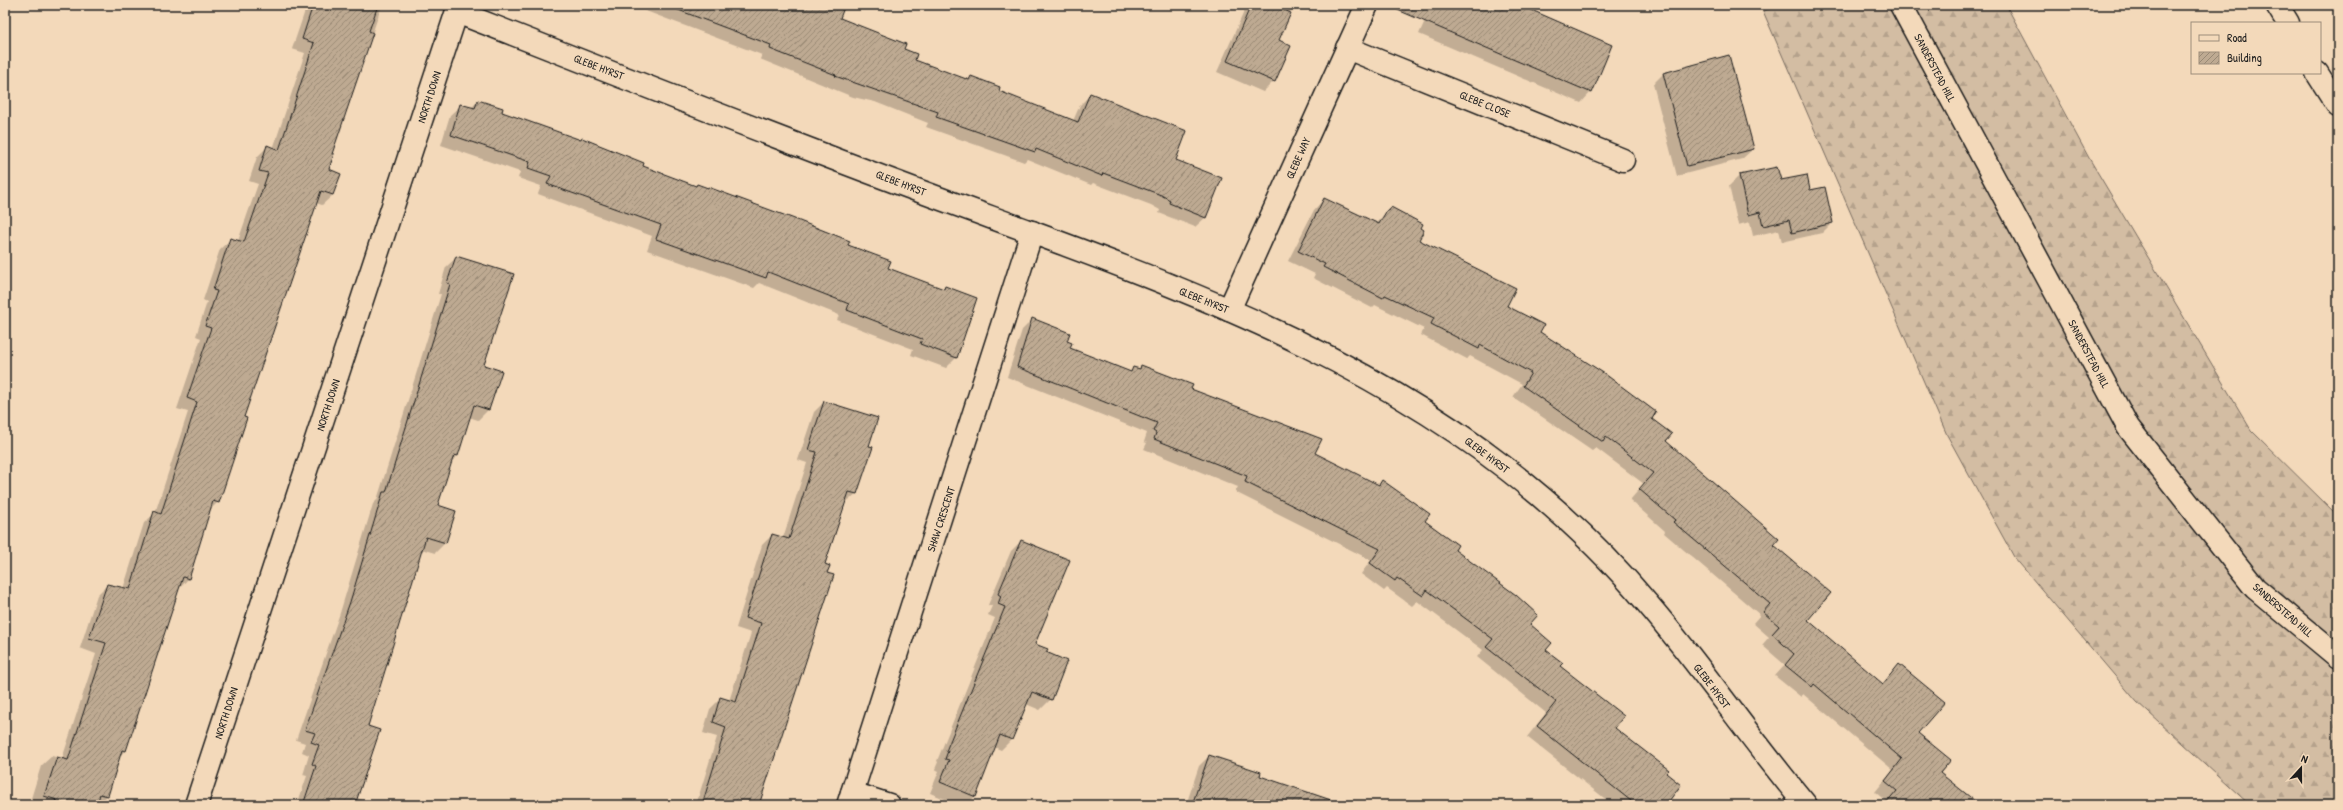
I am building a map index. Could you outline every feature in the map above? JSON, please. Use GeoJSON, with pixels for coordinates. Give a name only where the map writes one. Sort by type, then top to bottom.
{"type":"FeatureCollection","features":[{"type":"Feature","properties":{"kind":"street","name":"GLEBE WAY"},"geometry":{"type":"LineString","coordinates":[[1229,310],[1367,5]]}},
{"type":"Feature","properties":{"kind":"street","name":"SANDERSTEAD HILL"},"geometry":{"type":"LineString","coordinates":[[1901,5],[2128,427],[2255,588],[2338,657]]}},
{"type":"Feature","properties":{"kind":"street"},"geometry":{"type":"LineString","coordinates":[[2277,5],[2287,22]]}},
{"type":"Feature","properties":{"kind":"street","name":"GLEBE HYRST"},"geometry":{"type":"LineString","coordinates":[[458,8],[1229,310],[1328,355],[1394,391],[1458,433],[1524,484],[1568,522],[1630,582],[1674,635],[1740,723],[1806,805]]}},
{"type":"Feature","properties":{"kind":"street","name":"NORTH DOWN"},"geometry":{"type":"LineString","coordinates":[[196,805],[458,8]]}},
{"type":"Feature","properties":{"kind":"street","name":"GLEBE CLOSE"},"geometry":{"type":"LineString","coordinates":[[1347,48],[1623,160]]}},
{"type":"Feature","properties":{"kind":"street"},"geometry":{"type":"LineString","coordinates":[[2318,74],[2338,106]]}},
{"type":"Feature","properties":{"kind":"street","name":"SHAW CRESCENT"},"geometry":{"type":"LineString","coordinates":[[850,799],[1032,232]]}},
{"type":"Feature","properties":{"kind":"street"},"geometry":{"type":"LineString","coordinates":[[850,799],[889,805]]}},
{"type":"Feature","properties":{"kind":"green space"},"geometry":{"type":"Polygon","coordinates":[[[1781,5],[2006,5],[2089,158],[2251,430],[2338,516],[2338,805],[2250,805],[2137,702],[2014,557],[1947,435],[1763,11],[1781,5]]]}},
{"type":"Feature","properties":{"kind":"building"},"geometry":{"type":"Polygon","coordinates":[[[313,5],[378,5],[369,31],[373,33],[332,154],[334,154],[329,169],[341,174],[333,195],[321,191],[244,417],[247,418],[219,503],[213,501],[189,579],[183,577],[126,751],[122,750],[108,796],[100,794],[97,805],[55,805],[57,800],[44,796],[57,757],[68,760],[106,643],[89,638],[107,584],[130,589],[154,511],[161,514],[197,402],[187,398],[211,328],[205,326],[217,291],[213,290],[230,238],[244,242],[268,173],[259,171],[267,145],[279,150],[314,43],[302,39],[313,5]]]}},
{"type":"Feature","properties":{"kind":"building"},"geometry":{"type":"Polygon","coordinates":[[[673,5],[845,5],[840,18],[906,44],[904,49],[917,54],[915,60],[969,80],[971,76],[1000,87],[999,91],[1078,122],[1090,93],[1187,131],[1176,160],[1222,178],[1206,218],[1169,203],[1170,200],[1161,195],[1103,173],[1102,176],[1036,149],[1035,152],[936,117],[938,112],[835,76],[836,75],[770,49],[771,45],[673,8],[673,5]]]}},
{"type":"Feature","properties":{"kind":"building"},"geometry":{"type":"Polygon","coordinates":[[[1251,5],[1272,5],[1291,13],[1279,40],[1291,46],[1275,82],[1227,61],[1251,5]]]}},
{"type":"Feature","properties":{"kind":"building"},"geometry":{"type":"Polygon","coordinates":[[[1386,5],[1520,5],[1612,45],[1592,93],[1386,5]]]}},
{"type":"Feature","properties":{"kind":"building"},"geometry":{"type":"Polygon","coordinates":[[[1729,55],[1754,149],[1687,166],[1663,73],[1729,55]]]}},
{"type":"Feature","properties":{"kind":"building"},"geometry":{"type":"Polygon","coordinates":[[[478,100],[503,108],[502,112],[581,140],[582,138],[644,163],[643,166],[696,186],[697,184],[708,187],[850,241],[848,245],[891,261],[888,268],[944,289],[945,286],[977,298],[957,358],[920,344],[922,339],[847,310],[849,304],[768,272],[766,278],[656,239],[661,225],[547,184],[551,176],[528,168],[530,162],[451,135],[460,104],[475,108],[478,100]]]}},
{"type":"Feature","properties":{"kind":"building"},"geometry":{"type":"Polygon","coordinates":[[[1777,167],[1781,180],[1807,175],[1810,190],[1825,187],[1833,223],[1792,233],[1789,220],[1763,226],[1760,212],[1748,215],[1739,175],[1777,167]]]}},
{"type":"Feature","properties":{"kind":"building"},"geometry":{"type":"Polygon","coordinates":[[[1324,198],[1379,224],[1387,210],[1389,211],[1391,207],[1423,224],[1421,228],[1424,230],[1419,240],[1516,288],[1507,306],[1544,325],[1540,332],[1605,374],[1656,412],[1652,419],[1672,434],[1666,441],[1779,539],[1774,545],[1831,593],[1808,620],[1883,684],[1899,664],[1945,702],[1918,733],[1951,760],[1940,773],[1980,805],[1885,805],[1897,791],[1885,781],[1902,759],[1814,684],[1812,687],[1785,665],[1794,654],[1772,634],[1779,626],[1763,612],[1770,604],[1673,522],[1675,520],[1639,489],[1653,473],[1606,437],[1603,442],[1523,386],[1531,373],[1480,345],[1479,349],[1431,324],[1434,318],[1385,295],[1383,298],[1323,267],[1325,264],[1298,251],[1324,198]]]}},
{"type":"Feature","properties":{"kind":"building"},"geometry":{"type":"Polygon","coordinates":[[[456,256],[514,274],[484,365],[502,371],[489,410],[474,405],[458,456],[454,455],[438,505],[456,511],[446,543],[426,537],[368,726],[380,730],[355,805],[303,805],[316,766],[312,764],[319,745],[311,742],[315,733],[305,730],[350,602],[383,492],[386,492],[450,284],[447,283],[456,256]]]}},
{"type":"Feature","properties":{"kind":"building"},"geometry":{"type":"Polygon","coordinates":[[[1032,318],[1070,333],[1067,341],[1072,343],[1070,348],[1131,372],[1133,367],[1140,369],[1141,365],[1193,385],[1191,389],[1322,439],[1315,453],[1379,485],[1382,480],[1430,514],[1425,521],[1458,545],[1455,550],[1516,595],[1538,615],[1530,624],[1552,643],[1546,650],[1563,663],[1560,666],[1624,716],[1615,728],[1669,770],[1666,773],[1681,785],[1666,805],[1636,805],[1537,726],[1556,702],[1486,647],[1493,639],[1427,590],[1423,596],[1397,578],[1395,581],[1370,563],[1380,549],[1245,482],[1247,476],[1154,439],[1156,433],[1153,431],[1157,423],[1017,367],[1032,318]]]}},
{"type":"Feature","properties":{"kind":"building"},"geometry":{"type":"Polygon","coordinates":[[[824,401],[878,418],[869,446],[873,447],[857,494],[849,492],[825,564],[830,566],[827,573],[834,575],[759,805],[702,805],[726,727],[713,722],[720,697],[736,702],[761,623],[745,618],[772,534],[789,539],[817,452],[808,450],[824,401]]]}},
{"type":"Feature","properties":{"kind":"building"},"geometry":{"type":"Polygon","coordinates":[[[1021,540],[1070,560],[1035,644],[1048,649],[1046,652],[1067,661],[1052,700],[1032,692],[1012,740],[1000,735],[976,797],[940,782],[949,760],[945,759],[948,751],[946,751],[1005,607],[998,604],[1001,596],[998,594],[1021,540]]]}},
{"type":"Feature","properties":{"kind":"building"},"geometry":{"type":"Polygon","coordinates":[[[1209,755],[1261,772],[1260,776],[1331,800],[1330,805],[1192,805],[1209,755]]]}}]}
